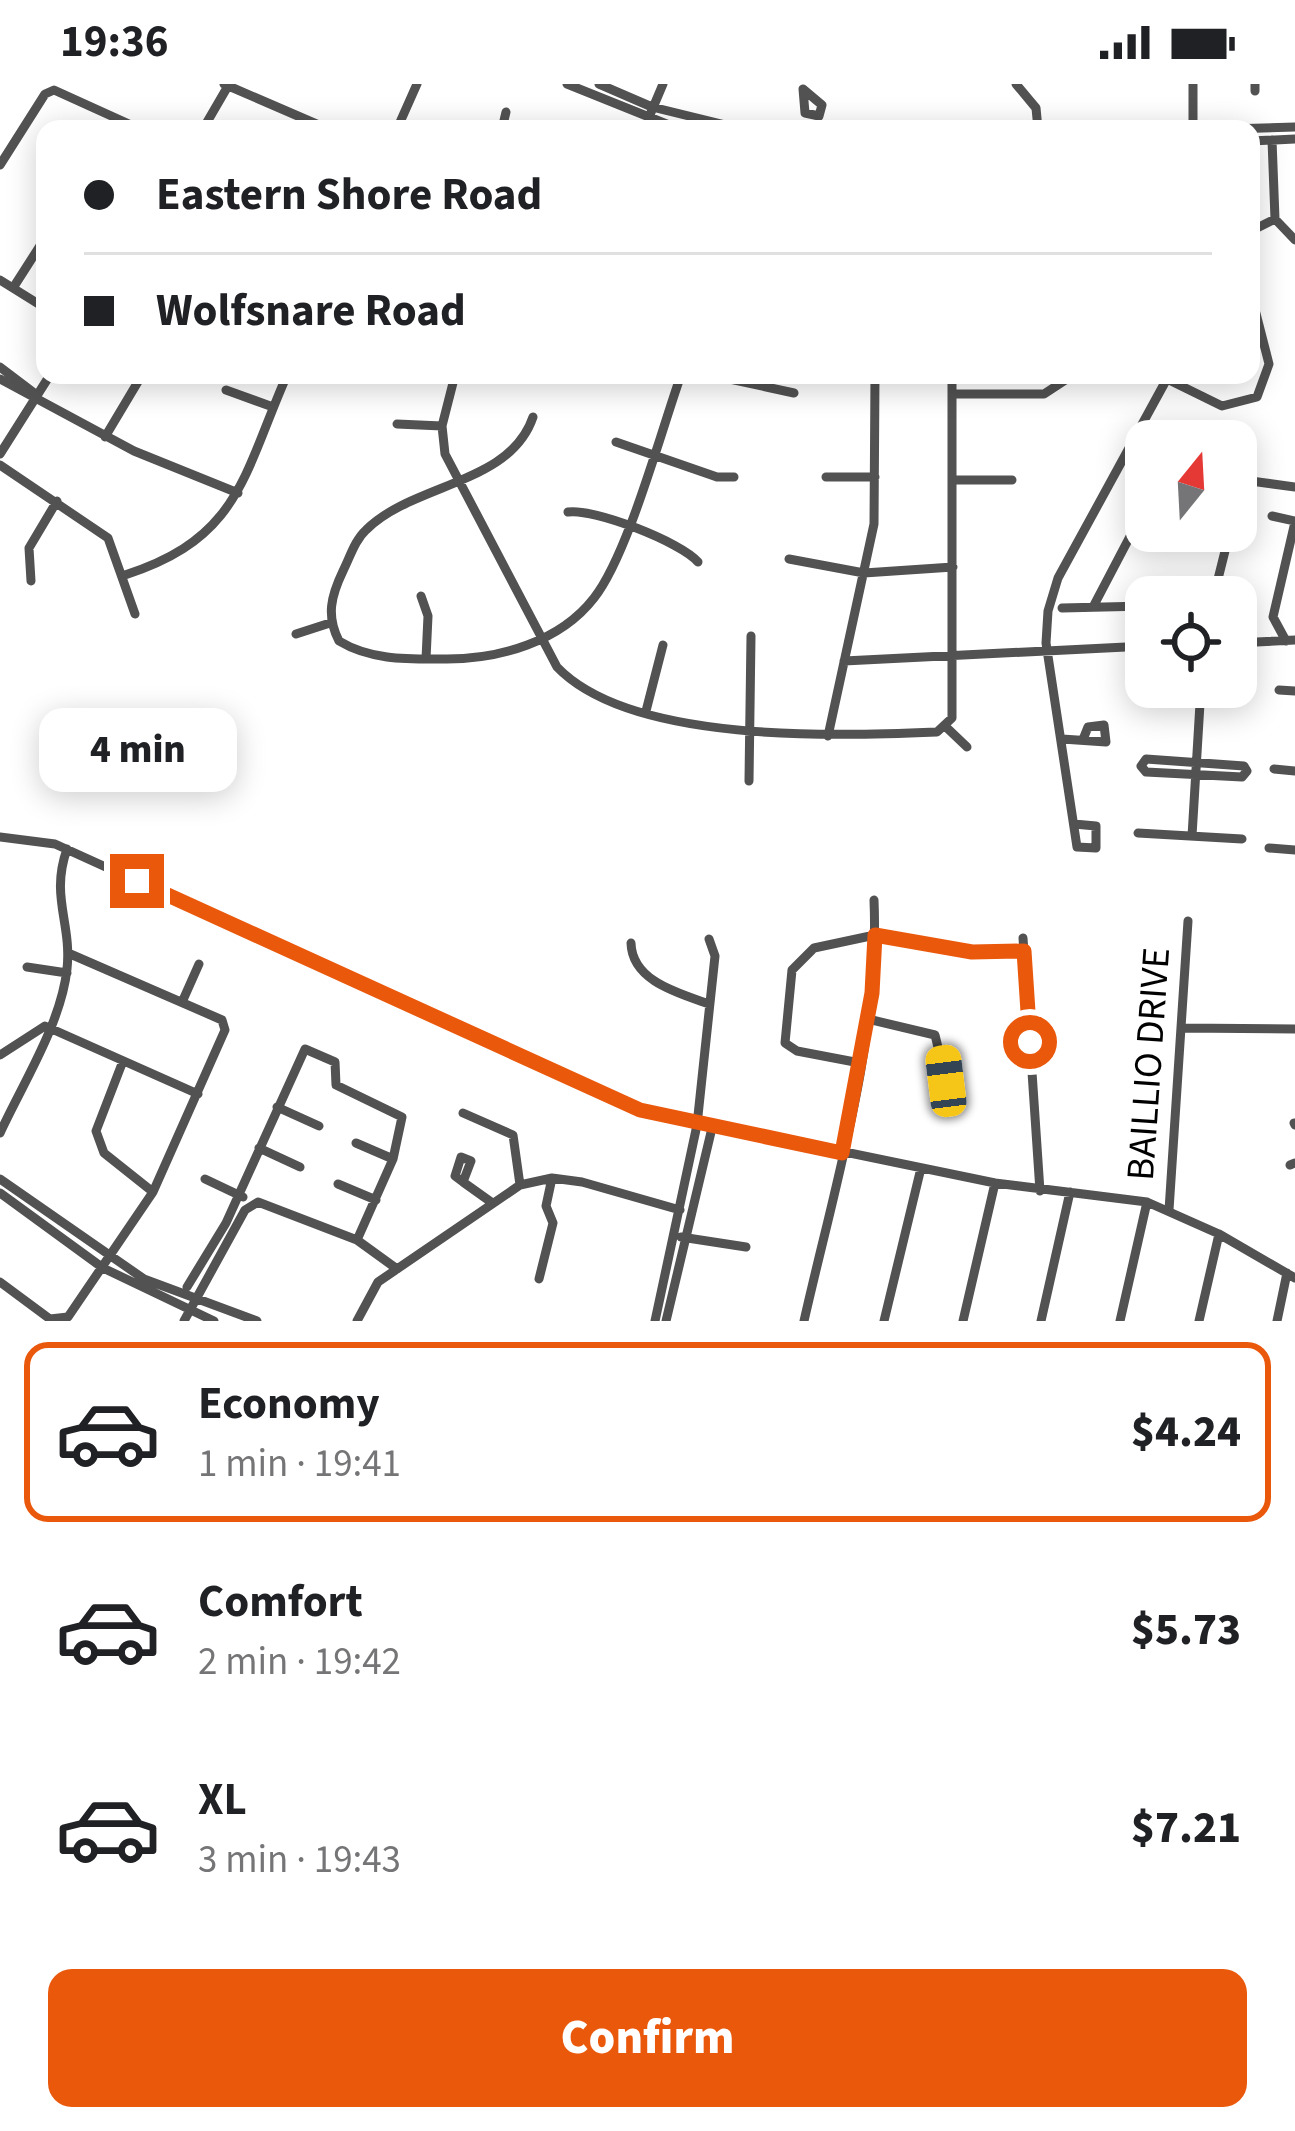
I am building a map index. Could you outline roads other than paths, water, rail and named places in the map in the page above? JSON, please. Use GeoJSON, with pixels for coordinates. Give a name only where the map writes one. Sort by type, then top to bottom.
{"type":"FeatureCollection","features":[{"type":"Feature","properties":{"kind":"street"},"geometry":{"type":"LineString","coordinates":[[264,98],[268,84]]}},
{"type":"Feature","properties":{"kind":"street"},"geometry":{"type":"LineString","coordinates":[[401,120],[417,84]]}},
{"type":"Feature","properties":{"kind":"street"},"geometry":{"type":"LineString","coordinates":[[567,84],[638,120]]}},
{"type":"Feature","properties":{"kind":"street"},"geometry":{"type":"LineString","coordinates":[[599,84],[652,107],[705,120]]}},
{"type":"Feature","properties":{"kind":"street"},"geometry":{"type":"LineString","coordinates":[[647,120],[662,84]]}},
{"type":"Feature","properties":{"kind":"street"},"geometry":{"type":"LineString","coordinates":[[1016,84],[1036,108],[1037,120]]}},
{"type":"Feature","properties":{"kind":"street"},"geometry":{"type":"LineString","coordinates":[[1193,84],[1193,120]]}},
{"type":"Feature","properties":{"kind":"street"},"geometry":{"type":"LineString","coordinates":[[208,120],[226,85],[309,120]]}},
{"type":"Feature","properties":{"kind":"street"},"geometry":{"type":"LineString","coordinates":[[0,165],[44,94],[54,90],[120,120]]}},
{"type":"Feature","properties":{"kind":"street"},"geometry":{"type":"LineString","coordinates":[[504,120],[506,112]]}},
{"type":"Feature","properties":{"kind":"street"},"geometry":{"type":"LineString","coordinates":[[1260,128],[1295,127]]}},
{"type":"Feature","properties":{"kind":"street"},"geometry":{"type":"LineString","coordinates":[[1260,141],[1295,139]]}},
{"type":"Feature","properties":{"kind":"street"},"geometry":{"type":"LineString","coordinates":[[1271,140],[1276,219],[1295,240]]}},
{"type":"Feature","properties":{"kind":"street"},"geometry":{"type":"LineString","coordinates":[[1260,227],[1276,219]]}},
{"type":"Feature","properties":{"kind":"street"},"geometry":{"type":"LineString","coordinates":[[14,288],[36,253]]}},
{"type":"Feature","properties":{"kind":"street"},"geometry":{"type":"LineString","coordinates":[[0,280],[36,302]]}},
{"type":"Feature","properties":{"kind":"street"},"geometry":{"type":"LineString","coordinates":[[1180,384],[1217,405],[1237,405],[1257,397],[1269,364],[1260,329]]}},
{"type":"Feature","properties":{"kind":"street"},"geometry":{"type":"LineString","coordinates":[[0,367],[37,396]]}},
{"type":"Feature","properties":{"kind":"street"},"geometry":{"type":"LineString","coordinates":[[0,379],[105,437],[238,493]]}},
{"type":"Feature","properties":{"kind":"street"},"geometry":{"type":"LineString","coordinates":[[0,454],[44,384]]}},
{"type":"Feature","properties":{"kind":"street"},"geometry":{"type":"LineString","coordinates":[[105,437],[137,384]]}},
{"type":"Feature","properties":{"kind":"street"},"geometry":{"type":"LineString","coordinates":[[125,575],[165,562],[197,543],[238,493],[283,384]]}},
{"type":"Feature","properties":{"kind":"street"},"geometry":{"type":"LineString","coordinates":[[453,384],[442,426],[455,482],[541,638],[573,683],[646,711],[750,732],[827,736],[946,727],[967,747]]}},
{"type":"Feature","properties":{"kind":"street"},"geometry":{"type":"LineString","coordinates":[[533,417],[519,446],[382,516],[361,534],[333,594],[330,623],[340,641],[356,651],[426,659],[491,659],[541,638],[593,601],[626,527],[678,384]]}},
{"type":"Feature","properties":{"kind":"street"},"geometry":{"type":"LineString","coordinates":[[752,384],[794,393]]}},
{"type":"Feature","properties":{"kind":"street"},"geometry":{"type":"LineString","coordinates":[[827,736],[874,524],[875,384]]}},
{"type":"Feature","properties":{"kind":"street"},"geometry":{"type":"LineString","coordinates":[[946,727],[952,713],[952,384]]}},
{"type":"Feature","properties":{"kind":"street"},"geometry":{"type":"LineString","coordinates":[[952,394],[1044,394],[1059,384]]}},
{"type":"Feature","properties":{"kind":"street"},"geometry":{"type":"LineString","coordinates":[[1074,824],[1047,652],[1048,611],[1058,578],[1164,384]]}},
{"type":"Feature","properties":{"kind":"street"},"geometry":{"type":"LineString","coordinates":[[226,390],[273,407]]}},
{"type":"Feature","properties":{"kind":"street"},"geometry":{"type":"LineString","coordinates":[[398,424],[442,426]]}},
{"type":"Feature","properties":{"kind":"street"},"geometry":{"type":"LineString","coordinates":[[616,442],[717,477],[734,477]]}},
{"type":"Feature","properties":{"kind":"street"},"geometry":{"type":"LineString","coordinates":[[0,465],[108,538],[125,575],[135,614]]}},
{"type":"Feature","properties":{"kind":"street"},"geometry":{"type":"LineString","coordinates":[[826,477],[875,477]]}},
{"type":"Feature","properties":{"kind":"street"},"geometry":{"type":"LineString","coordinates":[[952,480],[1012,480]]}},
{"type":"Feature","properties":{"kind":"street"},"geometry":{"type":"LineString","coordinates":[[1257,482],[1295,487]]}},
{"type":"Feature","properties":{"kind":"street"},"geometry":{"type":"LineString","coordinates":[[31,580],[29,548],[56,501]]}},
{"type":"Feature","properties":{"kind":"street"},"geometry":{"type":"LineString","coordinates":[[568,512],[581,511],[626,527],[683,549],[698,562]]}},
{"type":"Feature","properties":{"kind":"street"},"geometry":{"type":"LineString","coordinates":[[1257,643],[1291,641],[1274,612],[1295,521],[1272,516]]}},
{"type":"Feature","properties":{"kind":"street"},"geometry":{"type":"LineString","coordinates":[[1093,608],[1125,546]]}},
{"type":"Feature","properties":{"kind":"street"},"geometry":{"type":"LineString","coordinates":[[789,559],[864,573],[953,567]]}},
{"type":"Feature","properties":{"kind":"street"},"geometry":{"type":"LineString","coordinates":[[421,596],[428,616],[426,659]]}},
{"type":"Feature","properties":{"kind":"street"},"geometry":{"type":"LineString","coordinates":[[1062,608],[1125,607]]}},
{"type":"Feature","properties":{"kind":"street"},"geometry":{"type":"LineString","coordinates":[[296,634],[330,623]]}},
{"type":"Feature","properties":{"kind":"street"},"geometry":{"type":"LineString","coordinates":[[749,781],[751,636]]}},
{"type":"Feature","properties":{"kind":"street"},"geometry":{"type":"LineString","coordinates":[[646,711],[663,644]]}},
{"type":"Feature","properties":{"kind":"street"},"geometry":{"type":"LineString","coordinates":[[844,661],[1125,647]]}},
{"type":"Feature","properties":{"kind":"street"},"geometry":{"type":"LineString","coordinates":[[1279,690],[1295,691]]}},
{"type":"Feature","properties":{"kind":"street"},"geometry":{"type":"LineString","coordinates":[[1192,836],[1199,708]]}},
{"type":"Feature","properties":{"kind":"street"},"geometry":{"type":"LineString","coordinates":[[1061,739],[1084,737]]}},
{"type":"Feature","properties":{"kind":"street"},"geometry":{"type":"LineString","coordinates":[[1146,759],[1197,769],[1146,772],[1141,766],[1146,759]]}},
{"type":"Feature","properties":{"kind":"street"},"geometry":{"type":"LineString","coordinates":[[1274,770],[1295,771]]}},
{"type":"Feature","properties":{"kind":"street"},"geometry":{"type":"LineString","coordinates":[[1138,833],[1242,839]]}},
{"type":"Feature","properties":{"kind":"street"},"geometry":{"type":"LineString","coordinates":[[0,837],[67,849],[640,1110],[995,1183],[1147,1202],[1169,1210],[1291,1275],[1277,1321]]}},
{"type":"Feature","properties":{"kind":"street"},"geometry":{"type":"LineString","coordinates":[[1269,848],[1295,850]]}},
{"type":"Feature","properties":{"kind":"street"},"geometry":{"type":"LineString","coordinates":[[0,1133],[67,973],[57,889],[67,849]]}},
{"type":"Feature","properties":{"kind":"street"},"geometry":{"type":"LineString","coordinates":[[804,1321],[868,1019],[874,900]]}},
{"type":"Feature","properties":{"kind":"street","name":"BAILLIO DRIVE"},"geometry":{"type":"LineString","coordinates":[[1169,1210],[1188,921]]}},
{"type":"Feature","properties":{"kind":"street"},"geometry":{"type":"LineString","coordinates":[[860,1063],[780,1047],[796,962],[814,948],[875,935],[972,952],[1023,945],[1040,1190]]}},
{"type":"Feature","properties":{"kind":"street"},"geometry":{"type":"LineString","coordinates":[[661,1320],[698,1125],[715,956],[709,939]]}},
{"type":"Feature","properties":{"kind":"street"},"geometry":{"type":"LineString","coordinates":[[631,943],[634,961],[644,974],[709,1004]]}},
{"type":"Feature","properties":{"kind":"street"},"geometry":{"type":"LineString","coordinates":[[0,1282],[50,1319],[68,1317],[153,1192],[224,1025],[183,1000],[68,953]]}},
{"type":"Feature","properties":{"kind":"street"},"geometry":{"type":"LineString","coordinates":[[183,1000],[200,964]]}},
{"type":"Feature","properties":{"kind":"street"},"geometry":{"type":"LineString","coordinates":[[26,968],[67,973]]}},
{"type":"Feature","properties":{"kind":"street"},"geometry":{"type":"LineString","coordinates":[[868,1019],[935,1035],[946,1081]]}},
{"type":"Feature","properties":{"kind":"street"},"geometry":{"type":"LineString","coordinates":[[0,1055],[36,1028],[48,1027],[198,1094]]}},
{"type":"Feature","properties":{"kind":"street"},"geometry":{"type":"LineString","coordinates":[[1182,1028],[1295,1029]]}},
{"type":"Feature","properties":{"kind":"street"},"geometry":{"type":"LineString","coordinates":[[22,1039],[37,1052]]}},
{"type":"Feature","properties":{"kind":"street"},"geometry":{"type":"LineString","coordinates":[[188,1311],[303,1052],[311,1049],[335,1062],[335,1085],[402,1117],[394,1159],[357,1240]]}},
{"type":"Feature","properties":{"kind":"street"},"geometry":{"type":"LineString","coordinates":[[123,1061],[96,1131],[104,1153],[153,1192]]}},
{"type":"Feature","properties":{"kind":"street"},"geometry":{"type":"LineString","coordinates":[[278,1107],[319,1126]]}},
{"type":"Feature","properties":{"kind":"street"},"geometry":{"type":"LineString","coordinates":[[463,1112],[512,1135],[520,1185]]}},
{"type":"Feature","properties":{"kind":"street"},"geometry":{"type":"LineString","coordinates":[[686,1205],[712,1128]]}},
{"type":"Feature","properties":{"kind":"street"},"geometry":{"type":"LineString","coordinates":[[356,1144],[394,1159]]}},
{"type":"Feature","properties":{"kind":"street"},"geometry":{"type":"LineString","coordinates":[[260,1148],[300,1167]]}},
{"type":"Feature","properties":{"kind":"street"},"geometry":{"type":"LineString","coordinates":[[884,1321],[920,1168]]}},
{"type":"Feature","properties":{"kind":"street"},"geometry":{"type":"LineString","coordinates":[[357,1321],[370,1290],[520,1185],[552,1178],[686,1205]]}},
{"type":"Feature","properties":{"kind":"street"},"geometry":{"type":"LineString","coordinates":[[538,1279],[553,1223],[546,1206],[552,1178]]}},
{"type":"Feature","properties":{"kind":"street"},"geometry":{"type":"LineString","coordinates":[[0,1179],[106,1263]]}},
{"type":"Feature","properties":{"kind":"street"},"geometry":{"type":"LineString","coordinates":[[205,1179],[254,1203],[273,1203],[357,1240],[397,1269]]}},
{"type":"Feature","properties":{"kind":"street"},"geometry":{"type":"LineString","coordinates":[[464,1182],[491,1202]]}},
{"type":"Feature","properties":{"kind":"street"},"geometry":{"type":"LineString","coordinates":[[963,1321],[995,1183]]}},
{"type":"Feature","properties":{"kind":"street"},"geometry":{"type":"LineString","coordinates":[[338,1184],[376,1200]]}},
{"type":"Feature","properties":{"kind":"street"},"geometry":{"type":"LineString","coordinates":[[1041,1321],[1070,1192]]}},
{"type":"Feature","properties":{"kind":"street"},"geometry":{"type":"LineString","coordinates":[[0,1193],[106,1263],[214,1321]]}},
{"type":"Feature","properties":{"kind":"street"},"geometry":{"type":"LineString","coordinates":[[1120,1321],[1147,1202]]}},
{"type":"Feature","properties":{"kind":"street"},"geometry":{"type":"LineString","coordinates":[[187,1287],[254,1203]]}},
{"type":"Feature","properties":{"kind":"street"},"geometry":{"type":"LineString","coordinates":[[1199,1321],[1219,1234]]}},
{"type":"Feature","properties":{"kind":"street"},"geometry":{"type":"LineString","coordinates":[[680,1237],[746,1246]]}},
{"type":"Feature","properties":{"kind":"street"},"geometry":{"type":"LineString","coordinates":[[21,1320],[31,1307]]}},
{"type":"Feature","properties":{"kind":"street"},"geometry":{"type":"LineString","coordinates":[[188,1311],[257,1321]]}}]}
